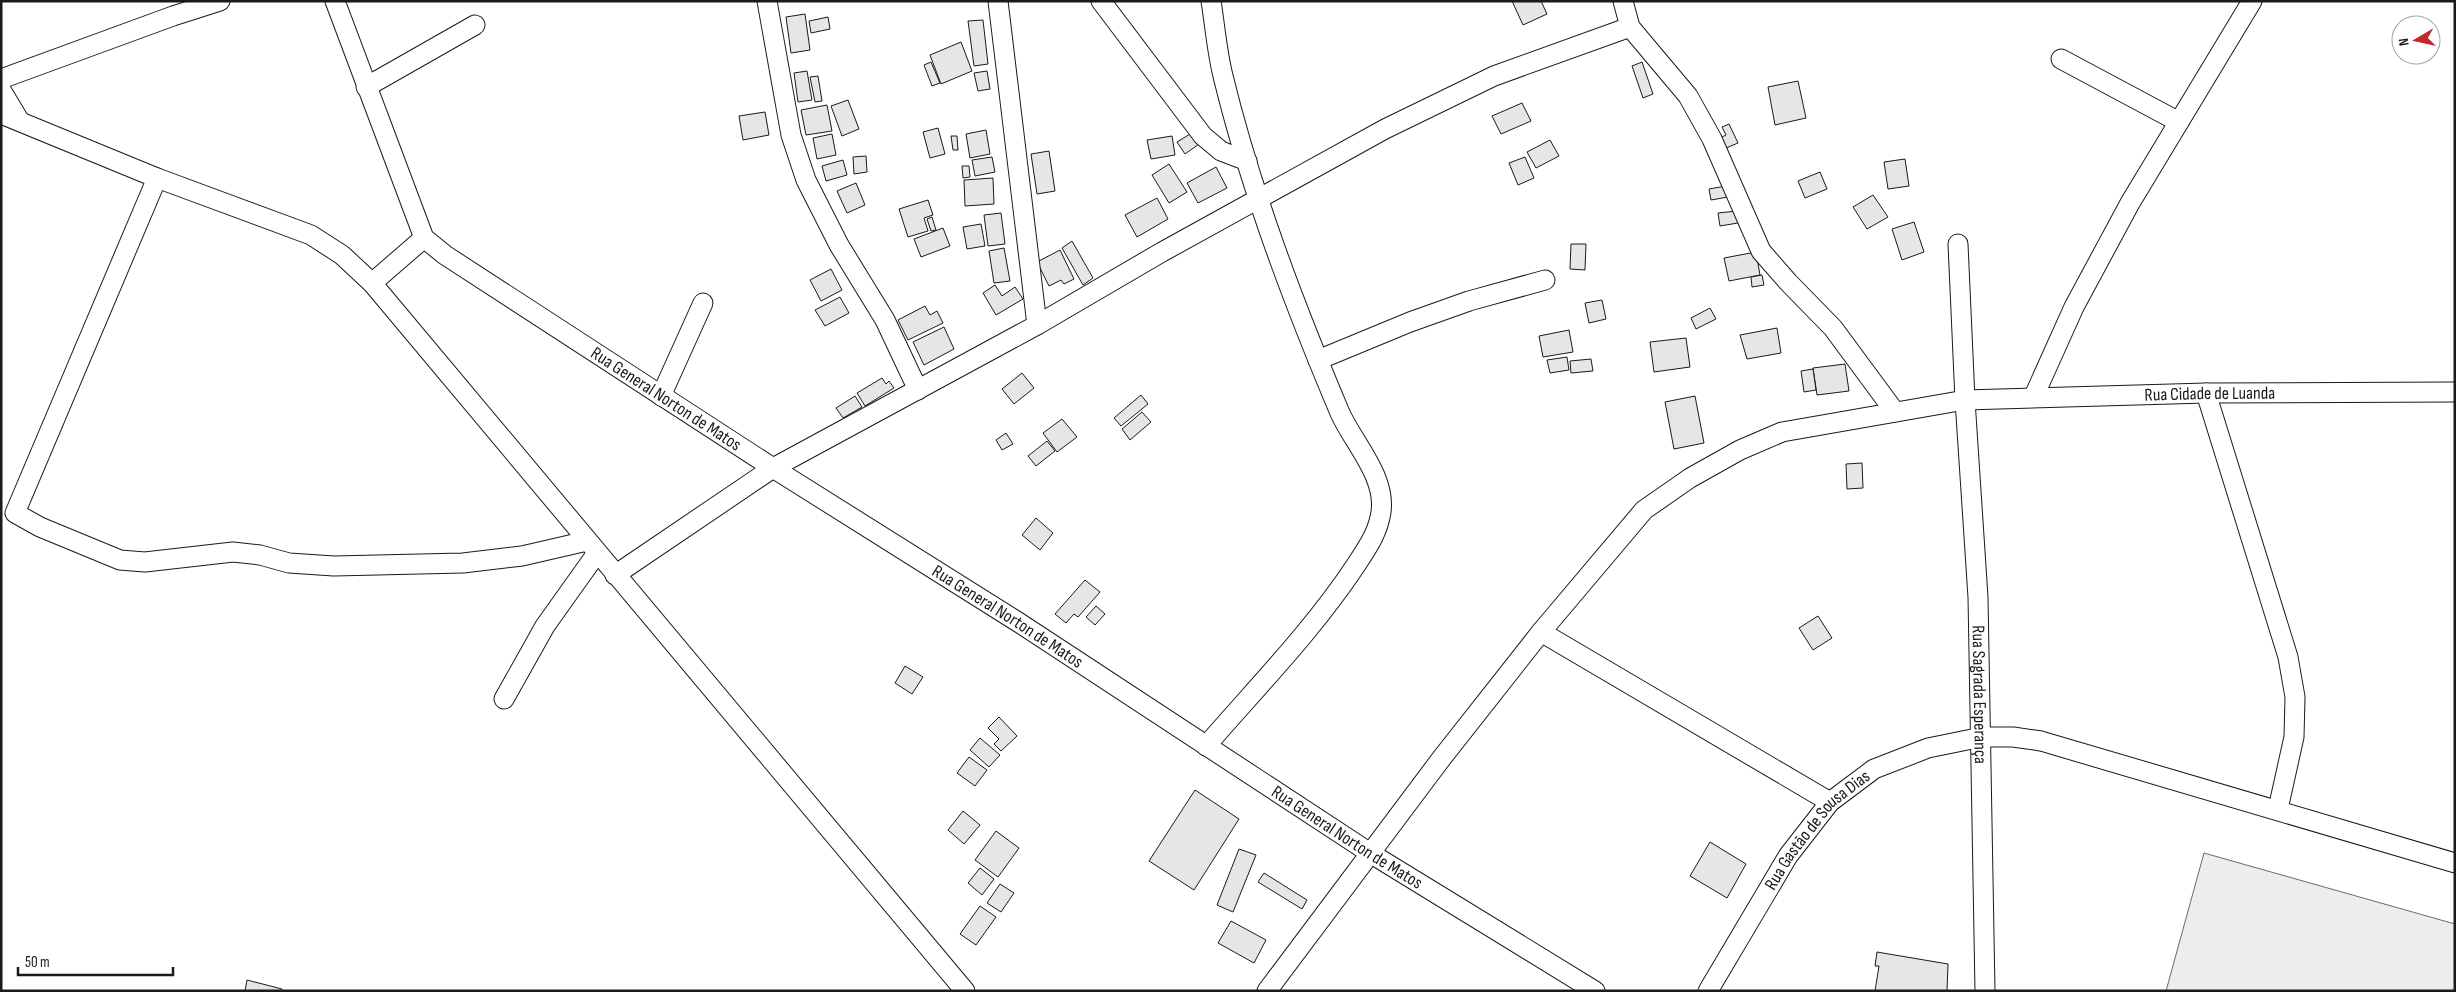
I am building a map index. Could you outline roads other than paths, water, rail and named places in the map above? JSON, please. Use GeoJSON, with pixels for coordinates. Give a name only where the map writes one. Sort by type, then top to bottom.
{"type":"FeatureCollection","features":[{"type":"Feature","properties":{"kind":"street"},"geometry":{"type":"LineString","coordinates":[[1,79],[220,1]]}},
{"type":"Feature","properties":{"kind":"street"},"geometry":{"type":"LineString","coordinates":[[334,1],[424,238],[372,283]]}},
{"type":"Feature","properties":{"kind":"street"},"geometry":{"type":"LineString","coordinates":[[767,1],[791,136],[806,180],[839,245],[885,320],[918,390]]}},
{"type":"Feature","properties":{"kind":"street"},"geometry":{"type":"LineString","coordinates":[[998,1],[1037,325]]}},
{"type":"Feature","properties":{"kind":"street"},"geometry":{"type":"LineString","coordinates":[[1101,1],[1203,136],[1221,151],[1247,161]]}},
{"type":"Feature","properties":{"kind":"street"},"geometry":{"type":"LineString","coordinates":[[1206,746],[1334,598],[1374,537],[1381,511],[1379,486],[1372,469],[1345,425],[1318,360],[1258,199],[1223,74],[1212,1]]}},
{"type":"Feature","properties":{"kind":"street"},"geometry":{"type":"LineString","coordinates":[[1623,1],[1630,27],[1688,96],[1712,140],[1761,251],[1833,328],[1895,412]]}},
{"type":"Feature","properties":{"kind":"street"},"geometry":{"type":"LineString","coordinates":[[2034,396],[2074,306],[2130,203],[2252,1]]}},
{"type":"Feature","properties":{"kind":"street"},"geometry":{"type":"LineString","coordinates":[[366,87],[475,25]]}},
{"type":"Feature","properties":{"kind":"street"},"geometry":{"type":"LineString","coordinates":[[615,575],[773,468],[1037,325],[1385,129],[1494,76],[1630,27]]}},
{"type":"Feature","properties":{"kind":"street"},"geometry":{"type":"LineString","coordinates":[[2062,59],[2179,122]]}},
{"type":"Feature","properties":{"kind":"street"},"geometry":{"type":"LineString","coordinates":[[1,90],[10,117],[157,178],[310,235],[342,255],[372,283],[965,991]]}},
{"type":"Feature","properties":{"kind":"street"},"geometry":{"type":"LineString","coordinates":[[157,178],[15,513],[40,527],[120,560],[145,562],[233,552],[260,555],[289,563],[334,566],[463,563],[592,547]]}},
{"type":"Feature","properties":{"kind":"street","name":"Rua General Norton de Matos"},"geometry":{"type":"LineString","coordinates":[[424,238],[445,255],[661,396],[1018,622],[1370,853],[1595,991]]}},
{"type":"Feature","properties":{"kind":"street","name":"Rua Sagrada Esperança"},"geometry":{"type":"LineString","coordinates":[[1958,244],[1965,400],[1978,597],[1982,737],[1985,991]]}},
{"type":"Feature","properties":{"kind":"street"},"geometry":{"type":"LineString","coordinates":[[1318,360],[1410,322],[1468,301],[1545,280]]}},
{"type":"Feature","properties":{"kind":"street"},"geometry":{"type":"LineString","coordinates":[[661,396],[703,303]]}},
{"type":"Feature","properties":{"kind":"street","name":"Rua Cidade de Luanda"},"geometry":{"type":"LineString","coordinates":[[1268,991],[1370,853],[1541,632],[1644,510],[1690,478],[1740,450],[1782,432],[1965,400],[2034,396],[2206,393],[2455,392]]}},
{"type":"Feature","properties":{"kind":"street"},"geometry":{"type":"LineString","coordinates":[[2206,393],[2288,657],[2294,697],[2294,737],[2278,809]]}},
{"type":"Feature","properties":{"kind":"street"},"geometry":{"type":"LineString","coordinates":[[504,699],[592,547]]}},
{"type":"Feature","properties":{"kind":"street"},"geometry":{"type":"LineString","coordinates":[[1541,632],[1830,802]]}},
{"type":"Feature","properties":{"kind":"street","name":"Rua Gastão de Sousa Dias"},"geometry":{"type":"LineString","coordinates":[[1708,991],[1788,856],[1830,802],[1874,769],[1928,748],[1982,737],[2013,737],[2041,741],[2278,809],[2455,863]]}}]}
